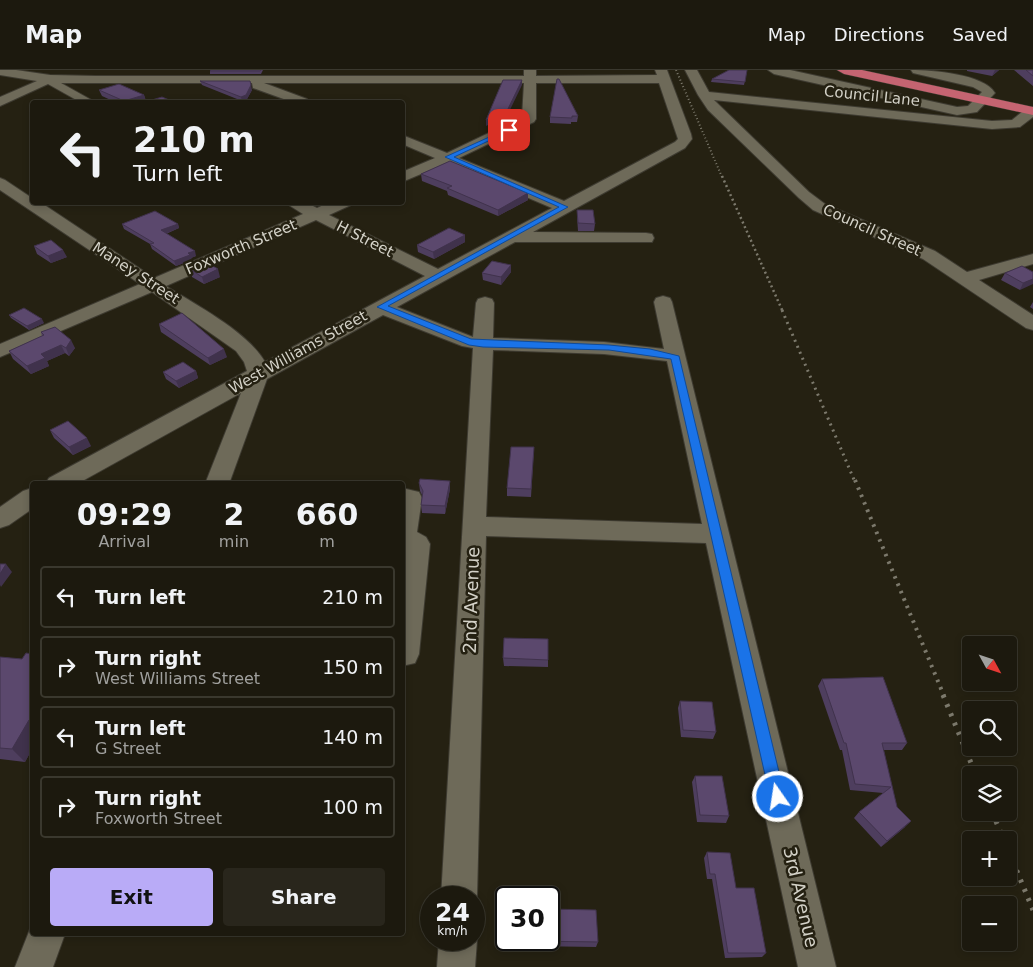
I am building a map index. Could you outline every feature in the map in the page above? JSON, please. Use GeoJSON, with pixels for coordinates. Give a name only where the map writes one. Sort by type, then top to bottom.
{"type":"FeatureCollection","features":[{"type":"Feature","properties":{"kind":"highway"},"geometry":{"type":"LineString","coordinates":[[844,70],[1032,111]]}},
{"type":"Feature","properties":{"kind":"street"},"geometry":{"type":"LineString","coordinates":[[423,70],[450,77],[453,80]]}},
{"type":"Feature","properties":{"kind":"street","name":"Council Street"},"geometry":{"type":"LineString","coordinates":[[691,70],[704,95],[738,132],[819,207],[929,255],[1033,324]]}},
{"type":"Feature","properties":{"kind":"street"},"geometry":{"type":"LineString","coordinates":[[777,71],[949,110],[972,109],[989,93],[982,86],[922,70]]}},
{"type":"Feature","properties":{"kind":"street"},"geometry":{"type":"LineString","coordinates":[[0,71],[50,79],[246,80],[453,80],[530,75],[662,74]]}},
{"type":"Feature","properties":{"kind":"street","name":"West Williams Street"},"geometry":{"type":"LineString","coordinates":[[63,481],[682,143],[684,134],[662,74]]}},
{"type":"Feature","properties":{"kind":"street"},"geometry":{"type":"LineString","coordinates":[[405,177],[509,130],[529,119],[530,75]]}},
{"type":"Feature","properties":{"kind":"street"},"geometry":{"type":"LineString","coordinates":[[0,102],[50,79]]}},
{"type":"Feature","properties":{"kind":"street"},"geometry":{"type":"LineString","coordinates":[[50,79],[60,87],[85,100]]}},
{"type":"Feature","properties":{"kind":"street"},"geometry":{"type":"LineString","coordinates":[[246,80],[297,100]]}},
{"type":"Feature","properties":{"kind":"street","name":"Council Lane"},"geometry":{"type":"LineString","coordinates":[[704,95],[992,125],[1015,124],[1032,111]]}},
{"type":"Feature","properties":{"kind":"street"},"geometry":{"type":"LineString","coordinates":[[405,140],[564,207]]}},
{"type":"Feature","properties":{"kind":"street","name":"Maney Street"},"geometry":{"type":"LineString","coordinates":[[1,185],[30,204]]}},
{"type":"Feature","properties":{"kind":"street","name":"Maney Street"},"geometry":{"type":"LineString","coordinates":[[32,205],[202,316],[243,347],[254,360],[258,370],[257,375]]}},
{"type":"Feature","properties":{"kind":"street","name":"H Street"},"geometry":{"type":"LineString","coordinates":[[298,205],[438,276]]}},
{"type":"Feature","properties":{"kind":"street","name":"Foxworth Street"},"geometry":{"type":"LineString","coordinates":[[0,351],[338,205]]}},
{"type":"Feature","properties":{"kind":"street"},"geometry":{"type":"LineString","coordinates":[[510,237],[646,238]]}},
{"type":"Feature","properties":{"kind":"street"},"geometry":{"type":"LineString","coordinates":[[965,278],[1033,259]]}},
{"type":"Feature","properties":{"kind":"street","name":"3rd Avenue"},"geometry":{"type":"LineString","coordinates":[[663,302],[817,967]]}},
{"type":"Feature","properties":{"kind":"street","name":"2nd Avenue"},"geometry":{"type":"LineString","coordinates":[[459,886],[485,303]]}},
{"type":"Feature","properties":{"kind":"street"},"geometry":{"type":"LineString","coordinates":[[381,307],[469,342],[609,348],[650,352],[676,358]]}},
{"type":"Feature","properties":{"kind":"street"},"geometry":{"type":"LineString","coordinates":[[218,481],[257,375]]}},
{"type":"Feature","properties":{"kind":"street"},"geometry":{"type":"LineString","coordinates":[[405,498],[410,498],[405,524]]}},
{"type":"Feature","properties":{"kind":"street"},"geometry":{"type":"LineString","coordinates":[[474,526],[716,534]]}},
{"type":"Feature","properties":{"kind":"street"},"geometry":{"type":"LineString","coordinates":[[405,536],[417,544],[405,654]]}},
{"type":"Feature","properties":{"kind":"street"},"geometry":{"type":"LineString","coordinates":[[34,967],[46,936]]}},
{"type":"Feature","properties":{"kind":"street"},"geometry":{"type":"LineString","coordinates":[[456,967],[457,951]]}},
{"type":"Feature","properties":{"kind":"building"},"geometry":{"type":"Polygon","coordinates":[[[211,70],[261,70],[210,71],[211,70]]]}},
{"type":"Feature","properties":{"kind":"building"},"geometry":{"type":"Polygon","coordinates":[[[729,70],[747,70],[745,82],[712,79],[729,70]]]}},
{"type":"Feature","properties":{"kind":"building"},"geometry":{"type":"Polygon","coordinates":[[[1026,70],[1033,70],[1033,76],[1026,70]]]}},
{"type":"Feature","properties":{"kind":"building"},"geometry":{"type":"Polygon","coordinates":[[[557,79],[559,79],[578,116],[572,116],[572,118],[550,117],[557,79]]]}},
{"type":"Feature","properties":{"kind":"building"},"geometry":{"type":"Polygon","coordinates":[[[503,80],[522,80],[507,111],[486,120],[503,80]]]}},
{"type":"Feature","properties":{"kind":"building"},"geometry":{"type":"Polygon","coordinates":[[[200,81],[250,81],[251,85],[246,95],[241,97],[200,81]]]}},
{"type":"Feature","properties":{"kind":"building"},"geometry":{"type":"Polygon","coordinates":[[[119,84],[144,95],[122,100],[99,90],[119,84]]]}},
{"type":"Feature","properties":{"kind":"building"},"geometry":{"type":"Polygon","coordinates":[[[162,97],[169,100],[152,100],[162,97]]]}},
{"type":"Feature","properties":{"kind":"building"},"geometry":{"type":"Polygon","coordinates":[[[450,161],[528,193],[498,210],[447,188],[452,186],[421,174],[450,161]]]}},
{"type":"Feature","properties":{"kind":"building"},"geometry":{"type":"Polygon","coordinates":[[[577,210],[593,210],[595,224],[578,223],[577,210]]]}},
{"type":"Feature","properties":{"kind":"building"},"geometry":{"type":"Polygon","coordinates":[[[155,211],[178,224],[161,230],[195,251],[174,261],[150,244],[154,243],[122,224],[155,211]]]}},
{"type":"Feature","properties":{"kind":"building"},"geometry":{"type":"Polygon","coordinates":[[[449,228],[465,235],[433,252],[417,245],[449,228]]]}},
{"type":"Feature","properties":{"kind":"building"},"geometry":{"type":"Polygon","coordinates":[[[51,240],[63,250],[48,256],[34,246],[51,240]]]}},
{"type":"Feature","properties":{"kind":"building"},"geometry":{"type":"Polygon","coordinates":[[[492,261],[511,265],[501,277],[482,273],[492,261]]]}},
{"type":"Feature","properties":{"kind":"building"},"geometry":{"type":"Polygon","coordinates":[[[206,262],[218,269],[202,277],[190,269],[206,262]]]}},
{"type":"Feature","properties":{"kind":"building"},"geometry":{"type":"Polygon","coordinates":[[[1022,266],[1033,272],[1033,279],[1023,283],[1005,273],[1022,266]]]}},
{"type":"Feature","properties":{"kind":"building"},"geometry":{"type":"Polygon","coordinates":[[[24,308],[42,319],[27,326],[9,315],[24,308]]]}},
{"type":"Feature","properties":{"kind":"building"},"geometry":{"type":"Polygon","coordinates":[[[182,313],[224,349],[208,358],[159,324],[182,313]]]}},
{"type":"Feature","properties":{"kind":"building"},"geometry":{"type":"Polygon","coordinates":[[[55,327],[71,340],[66,348],[61,345],[41,354],[45,358],[27,366],[9,351],[44,335],[41,332],[55,327]]]}},
{"type":"Feature","properties":{"kind":"building"},"geometry":{"type":"Polygon","coordinates":[[[183,362],[196,371],[176,381],[163,372],[183,362]]]}},
{"type":"Feature","properties":{"kind":"building"},"geometry":{"type":"Polygon","coordinates":[[[68,421],[87,438],[69,447],[50,430],[68,421]]]}},
{"type":"Feature","properties":{"kind":"building"},"geometry":{"type":"Polygon","coordinates":[[[511,447],[534,447],[531,489],[507,488],[511,447]]]}},
{"type":"Feature","properties":{"kind":"building"},"geometry":{"type":"Polygon","coordinates":[[[420,479],[450,481],[445,506],[421,505],[423,491],[419,483],[420,479]]]}},
{"type":"Feature","properties":{"kind":"building"},"geometry":{"type":"Polygon","coordinates":[[[0,564],[6,564],[0,574],[0,564]]]}},
{"type":"Feature","properties":{"kind":"building"},"geometry":{"type":"Polygon","coordinates":[[[504,638],[548,639],[548,660],[503,658],[504,638]]]}},
{"type":"Feature","properties":{"kind":"building"},"geometry":{"type":"Polygon","coordinates":[[[26,653],[30,654],[30,720],[12,749],[0,748],[0,657],[22,659],[26,653]]]}},
{"type":"Feature","properties":{"kind":"building"},"geometry":{"type":"Polygon","coordinates":[[[883,677],[907,743],[882,743],[897,807],[911,821],[887,841],[859,812],[891,787],[855,784],[846,743],[844,743],[822,679],[883,677]]]}},
{"type":"Feature","properties":{"kind":"building"},"geometry":{"type":"Polygon","coordinates":[[[680,701],[712,702],[716,732],[683,730],[680,701]]]}},
{"type":"Feature","properties":{"kind":"building"},"geometry":{"type":"Polygon","coordinates":[[[695,776],[722,776],[729,816],[700,815],[695,776]]]}},
{"type":"Feature","properties":{"kind":"building"},"geometry":{"type":"Polygon","coordinates":[[[707,852],[730,853],[736,888],[754,888],[766,953],[728,953],[715,874],[710,874],[707,852]]]}},
{"type":"Feature","properties":{"kind":"building"},"geometry":{"type":"Polygon","coordinates":[[[560,909],[596,910],[598,942],[560,941],[560,909]]]}},
{"type":"Feature","properties":{"kind":"railway"},"geometry":{"type":"LineString","coordinates":[[676,70],[722,177]]}},
{"type":"Feature","properties":{"kind":"railway"},"geometry":{"type":"LineString","coordinates":[[722,176],[783,312]]}},
{"type":"Feature","properties":{"kind":"railway"},"geometry":{"type":"LineString","coordinates":[[782,310],[855,482]]}},
{"type":"Feature","properties":{"kind":"railway"},"geometry":{"type":"LineString","coordinates":[[855,480],[944,696]]}},
{"type":"Feature","properties":{"kind":"railway"},"geometry":{"type":"LineString","coordinates":[[943,695],[972,766]]}},
{"type":"Feature","properties":{"kind":"railway"},"geometry":{"type":"LineString","coordinates":[[996,821],[1000,831]]}},
{"type":"Feature","properties":{"kind":"railway"},"geometry":{"type":"LineString","coordinates":[[1017,871],[1033,910]]}},
{"type":"Feature","properties":{"kind":"route"},"geometry":{"type":"LineString","coordinates":[[509,130],[448,157],[564,207],[381,307],[469,342],[628,349],[676,358],[778,797]]}}]}
